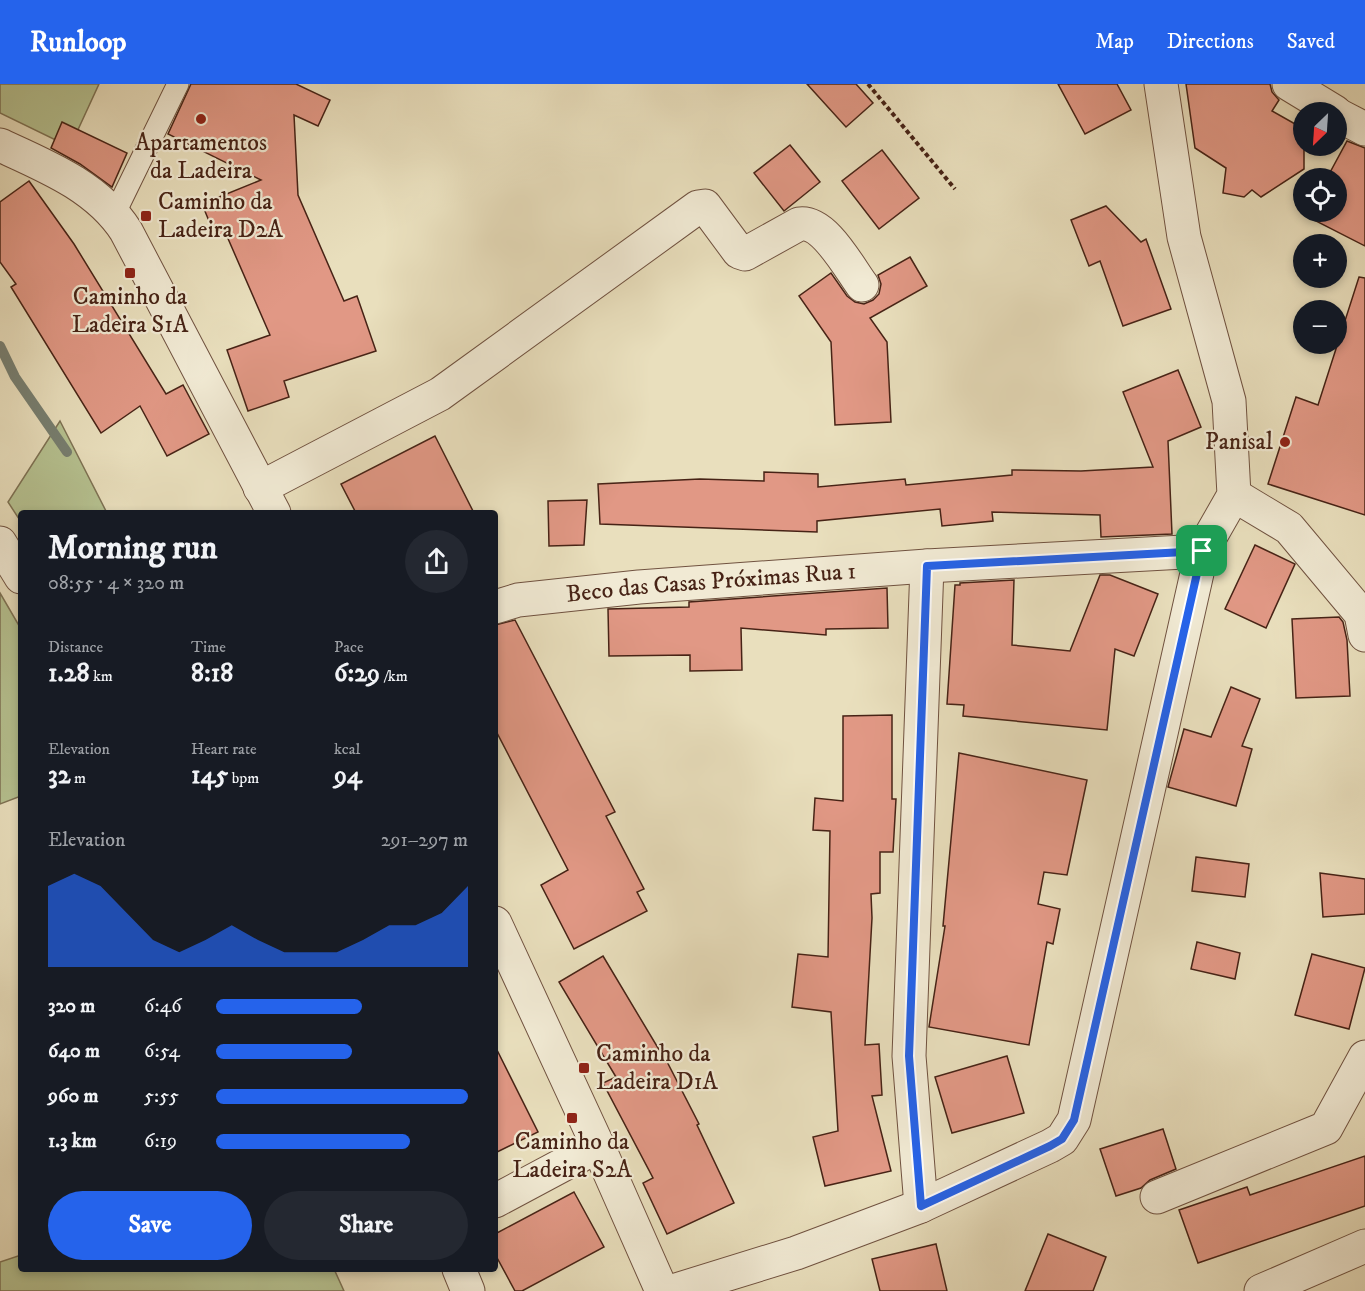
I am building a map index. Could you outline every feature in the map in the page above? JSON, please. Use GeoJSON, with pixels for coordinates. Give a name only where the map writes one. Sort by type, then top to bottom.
{"type":"FeatureCollection","features":[{"type":"Feature","properties":{"kind":"street"},"geometry":{"type":"LineString","coordinates":[[673,1291],[796,1253],[921,1206],[1050,1146],[1062,1139],[1074,1120],[1202,551],[1234,495],[1229,401],[1184,237],[1161,84]]}},
{"type":"Feature","properties":{"kind":"street"},"geometry":{"type":"LineString","coordinates":[[1290,84],[1319,102]]}},
{"type":"Feature","properties":{"kind":"street"},"geometry":{"type":"LineString","coordinates":[[1347,119],[1365,129]]}},
{"type":"Feature","properties":{"kind":"street"},"geometry":{"type":"LineString","coordinates":[[0,145],[67,178],[97,197],[115,213],[267,500],[440,394],[698,207],[705,206],[739,252],[745,254],[798,224],[806,223],[825,234],[862,285]]}},
{"type":"Feature","properties":{"kind":"street"},"geometry":{"type":"LineString","coordinates":[[1234,495],[1289,528],[1361,614],[1365,635]]}},
{"type":"Feature","properties":{"kind":"street"},"geometry":{"type":"LineString","coordinates":[[0,543],[18,572]]}},
{"type":"Feature","properties":{"kind":"street","name":"Beco das Casas Próximas Rua 1"},"geometry":{"type":"LineString","coordinates":[[498,606],[518,600],[639,587],[927,566],[1202,551]]}},
{"type":"Feature","properties":{"kind":"street"},"geometry":{"type":"LineString","coordinates":[[921,1206],[909,1056],[927,566]]}},
{"type":"Feature","properties":{"kind":"street"},"geometry":{"type":"LineString","coordinates":[[498,929],[662,1291]]}},
{"type":"Feature","properties":{"kind":"street"},"geometry":{"type":"LineString","coordinates":[[1157,1197],[1326,1128],[1365,1057]]}},
{"type":"Feature","properties":{"kind":"street"},"geometry":{"type":"LineString","coordinates":[[498,1199],[598,1146]]}},
{"type":"Feature","properties":{"kind":"street"},"geometry":{"type":"LineString","coordinates":[[1261,1291],[1365,1246]]}},
{"type":"Feature","properties":{"kind":"street"},"geometry":{"type":"LineString","coordinates":[[460,1272],[468,1291]]}},
{"type":"Feature","properties":{"kind":"lane"},"geometry":{"type":"LineString","coordinates":[[115,213],[178,84]]}},
{"type":"Feature","properties":{"kind":"path"},"geometry":{"type":"LineString","coordinates":[[868,84],[955,189]]}},
{"type":"Feature","properties":{"kind":"green space"},"geometry":{"type":"Polygon","coordinates":[[[0,84],[99,84],[70,147],[0,113],[0,84]]]}},
{"type":"Feature","properties":{"kind":"green space"},"geometry":{"type":"Polygon","coordinates":[[[60,421],[105,510],[18,510],[18,517],[8,502],[60,421]]]}},
{"type":"Feature","properties":{"kind":"green space"},"geometry":{"type":"Polygon","coordinates":[[[0,593],[18,624],[18,797],[0,804],[0,593]]]}},
{"type":"Feature","properties":{"kind":"green space"},"geometry":{"type":"Polygon","coordinates":[[[18,1256],[18,1272],[335,1272],[344,1291],[0,1291],[0,1262],[18,1256]]]}},
{"type":"Feature","properties":{"kind":"building"},"geometry":{"type":"Polygon","coordinates":[[[191,84],[296,84],[330,100],[318,126],[294,115],[298,195],[344,301],[357,296],[376,351],[284,381],[289,397],[248,411],[227,350],[270,335],[226,234],[216,238],[202,204],[261,180],[168,134],[191,84]]]}},
{"type":"Feature","properties":{"kind":"building"},"geometry":{"type":"Polygon","coordinates":[[[807,84],[856,84],[873,103],[846,127],[807,84]]]}},
{"type":"Feature","properties":{"kind":"building"},"geometry":{"type":"Polygon","coordinates":[[[1058,84],[1117,84],[1131,110],[1085,134],[1058,84]]]}},
{"type":"Feature","properties":{"kind":"building"},"geometry":{"type":"Polygon","coordinates":[[[1186,84],[1270,84],[1272,92],[1279,100],[1272,111],[1293,123],[1293,156],[1304,156],[1304,168],[1293,168],[1293,176],[1261,197],[1252,190],[1244,197],[1223,193],[1226,168],[1195,148],[1186,84]]]}},
{"type":"Feature","properties":{"kind":"building"},"geometry":{"type":"Polygon","coordinates":[[[62,122],[127,153],[112,187],[80,164],[51,148],[62,122]]]}},
{"type":"Feature","properties":{"kind":"building"},"geometry":{"type":"Polygon","coordinates":[[[1347,141],[1365,148],[1365,246],[1347,237],[1347,234],[1341,234],[1318,222],[1347,222],[1347,168],[1332,168],[1339,156],[1347,156],[1347,141]]]}},
{"type":"Feature","properties":{"kind":"building"},"geometry":{"type":"Polygon","coordinates":[[[790,145],[820,182],[784,211],[754,173],[790,145]]]}},
{"type":"Feature","properties":{"kind":"building"},"geometry":{"type":"Polygon","coordinates":[[[882,150],[919,198],[879,229],[842,181],[882,150]]]}},
{"type":"Feature","properties":{"kind":"building"},"geometry":{"type":"Polygon","coordinates":[[[29,181],[74,244],[166,394],[183,385],[209,434],[167,456],[140,406],[101,433],[11,287],[16,284],[0,262],[0,202],[29,181]]]}},
{"type":"Feature","properties":{"kind":"building"},"geometry":{"type":"Polygon","coordinates":[[[1106,206],[1141,242],[1146,239],[1171,309],[1123,326],[1100,261],[1089,266],[1071,220],[1106,206]]]}},
{"type":"Feature","properties":{"kind":"building"},"geometry":{"type":"Polygon","coordinates":[[[910,257],[927,286],[870,318],[887,342],[891,422],[835,425],[831,342],[799,296],[831,273],[847,296],[855,302],[864,304],[879,294],[881,284],[878,275],[910,257]]]}},
{"type":"Feature","properties":{"kind":"building"},"geometry":{"type":"Polygon","coordinates":[[[1359,277],[1365,278],[1365,515],[1268,484],[1296,397],[1318,405],[1334,354],[1347,354],[1347,314],[1359,277]]]}},
{"type":"Feature","properties":{"kind":"building"},"geometry":{"type":"Polygon","coordinates":[[[1178,370],[1201,427],[1168,441],[1172,534],[1101,537],[1100,515],[992,512],[993,521],[942,526],[940,509],[817,521],[817,532],[600,524],[598,484],[700,479],[764,481],[764,472],[818,474],[818,487],[905,479],[906,485],[1012,475],[1012,470],[1081,471],[1153,467],[1123,392],[1178,370]]]}},
{"type":"Feature","properties":{"kind":"building"},"geometry":{"type":"Polygon","coordinates":[[[435,436],[472,510],[354,510],[341,484],[435,436]]]}},
{"type":"Feature","properties":{"kind":"building"},"geometry":{"type":"Polygon","coordinates":[[[587,500],[584,545],[549,546],[548,501],[587,500]]]}},
{"type":"Feature","properties":{"kind":"building"},"geometry":{"type":"Polygon","coordinates":[[[1255,545],[1295,564],[1266,628],[1225,609],[1255,545]]]}},
{"type":"Feature","properties":{"kind":"building"},"geometry":{"type":"Polygon","coordinates":[[[1100,575],[1110,575],[1158,594],[1134,656],[1115,649],[1107,730],[963,716],[964,705],[947,704],[955,585],[1014,580],[1012,645],[1070,651],[1100,575]]]}},
{"type":"Feature","properties":{"kind":"building"},"geometry":{"type":"Polygon","coordinates":[[[887,588],[888,628],[826,629],[826,635],[741,628],[742,670],[690,671],[690,655],[609,656],[608,609],[689,607],[689,602],[887,588]]]}},
{"type":"Feature","properties":{"kind":"building"},"geometry":{"type":"Polygon","coordinates":[[[1339,617],[1343,622],[1347,640],[1350,696],[1296,698],[1292,619],[1339,617]]]}},
{"type":"Feature","properties":{"kind":"building"},"geometry":{"type":"Polygon","coordinates":[[[515,620],[615,812],[606,816],[644,889],[637,892],[647,911],[574,949],[541,885],[568,870],[498,735],[498,624],[515,620]]]}},
{"type":"Feature","properties":{"kind":"building"},"geometry":{"type":"Polygon","coordinates":[[[1231,687],[1260,699],[1242,746],[1252,749],[1236,806],[1168,787],[1184,729],[1211,737],[1231,687]]]}},
{"type":"Feature","properties":{"kind":"building"},"geometry":{"type":"Polygon","coordinates":[[[892,715],[892,799],[896,799],[893,852],[880,852],[880,893],[871,894],[872,918],[865,1045],[879,1044],[882,1095],[872,1096],[891,1171],[825,1186],[813,1137],[838,1131],[831,1012],[792,1007],[798,954],[828,957],[830,831],[813,830],[815,798],[843,801],[843,716],[892,715]]]}},
{"type":"Feature","properties":{"kind":"building"},"geometry":{"type":"Polygon","coordinates":[[[959,753],[1087,780],[1067,875],[1044,872],[1038,904],[1060,909],[1053,944],[1047,942],[1029,1045],[929,1027],[945,926],[943,926],[959,753]]]}},
{"type":"Feature","properties":{"kind":"building"},"geometry":{"type":"Polygon","coordinates":[[[1196,857],[1249,864],[1245,897],[1192,891],[1196,857]]]}},
{"type":"Feature","properties":{"kind":"building"},"geometry":{"type":"Polygon","coordinates":[[[1320,873],[1365,879],[1365,914],[1323,917],[1320,873]]]}},
{"type":"Feature","properties":{"kind":"building"},"geometry":{"type":"Polygon","coordinates":[[[1197,942],[1240,953],[1235,979],[1191,969],[1197,942]]]}},
{"type":"Feature","properties":{"kind":"building"},"geometry":{"type":"Polygon","coordinates":[[[1312,954],[1365,968],[1349,1029],[1295,1015],[1312,954]]]}},
{"type":"Feature","properties":{"kind":"building"},"geometry":{"type":"Polygon","coordinates":[[[603,956],[662,1052],[699,1124],[697,1125],[734,1203],[667,1234],[643,1183],[653,1178],[603,1083],[616,1077],[559,982],[603,956]]]}},
{"type":"Feature","properties":{"kind":"building"},"geometry":{"type":"Polygon","coordinates":[[[498,1052],[538,1132],[498,1152],[498,1052]]]}},
{"type":"Feature","properties":{"kind":"building"},"geometry":{"type":"Polygon","coordinates":[[[1007,1056],[1024,1113],[952,1133],[935,1077],[1007,1056]]]}},
{"type":"Feature","properties":{"kind":"building"},"geometry":{"type":"Polygon","coordinates":[[[1163,1129],[1176,1169],[1150,1180],[1141,1188],[1116,1196],[1100,1149],[1163,1129]]]}},
{"type":"Feature","properties":{"kind":"building"},"geometry":{"type":"Polygon","coordinates":[[[1365,1156],[1365,1206],[1198,1263],[1179,1210],[1247,1187],[1250,1195],[1365,1156]]]}},
{"type":"Feature","properties":{"kind":"building"},"geometry":{"type":"Polygon","coordinates":[[[574,1192],[604,1247],[522,1291],[515,1291],[498,1260],[498,1232],[574,1192]]]}},
{"type":"Feature","properties":{"kind":"building"},"geometry":{"type":"Polygon","coordinates":[[[1048,1234],[1106,1257],[1093,1291],[1025,1291],[1048,1234]]]}},
{"type":"Feature","properties":{"kind":"building"},"geometry":{"type":"Polygon","coordinates":[[[936,1244],[947,1291],[880,1291],[872,1259],[936,1244]]]}},
{"type":"Feature","properties":{"kind":"waterway"},"geometry":{"type":"LineString","coordinates":[[0,346],[15,377],[67,452]]}},
{"type":"Feature","properties":{"kind":"place","name":"Apartamentos da Ladeira"},"geometry":{"type":"Point","coordinates":[201,119]}},
{"type":"Feature","properties":{"kind":"place","name":"Caminho da Ladeira D2A"},"geometry":{"type":"Point","coordinates":[146,216]}},
{"type":"Feature","properties":{"kind":"place","name":"Caminho da Ladeira S1A"},"geometry":{"type":"Point","coordinates":[130,273]}},
{"type":"Feature","properties":{"kind":"place","name":"Panisal"},"geometry":{"type":"Point","coordinates":[1285,442]}},
{"type":"Feature","properties":{"kind":"place","name":"Caminho da Ladeira D1A"},"geometry":{"type":"Point","coordinates":[584,1068]}},
{"type":"Feature","properties":{"kind":"place","name":"Caminho da Ladeira S2A"},"geometry":{"type":"Point","coordinates":[572,1118]}},
{"type":"Feature","properties":{"kind":"route"},"geometry":{"type":"LineString","coordinates":[[1202,551],[1074,1120],[1062,1139],[1050,1146],[921,1206],[909,1056],[927,566],[1202,551]]}}]}
